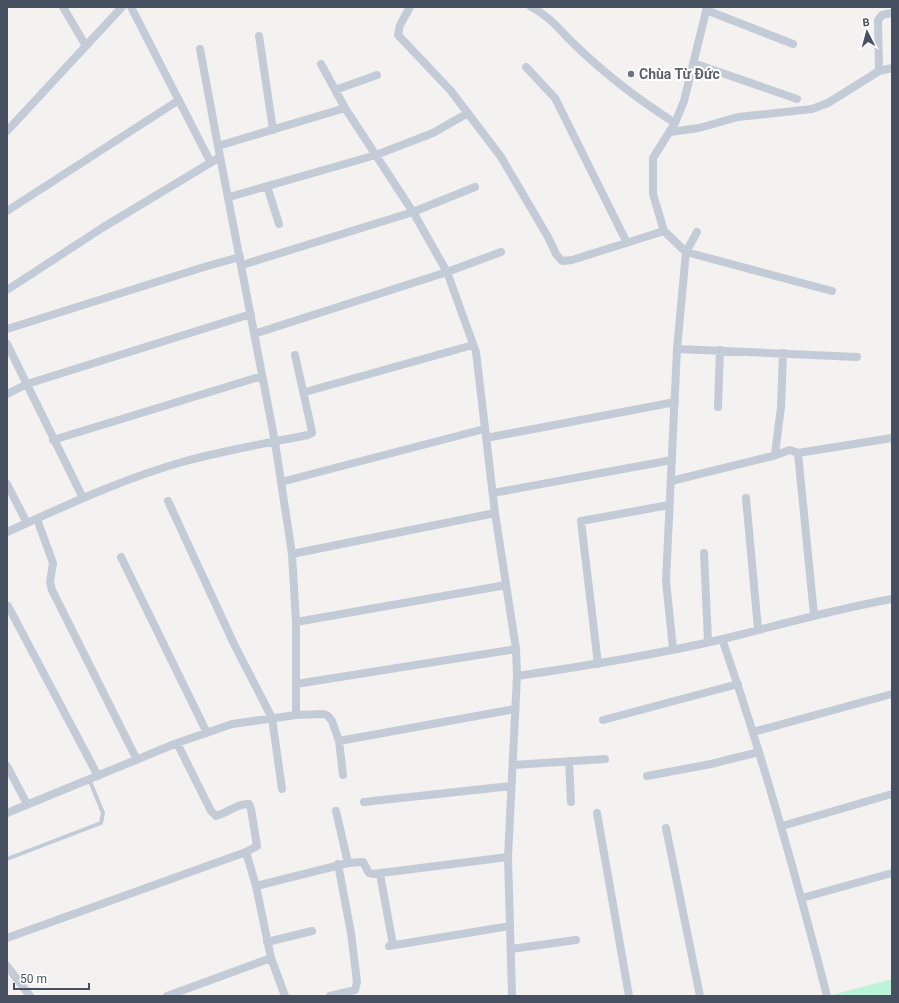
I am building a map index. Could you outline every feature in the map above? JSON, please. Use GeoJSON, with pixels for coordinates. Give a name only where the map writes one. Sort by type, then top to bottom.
{"type":"FeatureCollection","features":[{"type":"Feature","properties":{"kind":"street"},"geometry":{"type":"LineString","coordinates":[[63,7],[86,46]]}},
{"type":"Feature","properties":{"kind":"street"},"geometry":{"type":"LineString","coordinates":[[7,131],[122,7]]}},
{"type":"Feature","properties":{"kind":"street"},"geometry":{"type":"LineString","coordinates":[[131,7],[210,161]]}},
{"type":"Feature","properties":{"kind":"street"},"geometry":{"type":"LineString","coordinates":[[410,7],[400,25],[398,35],[451,91],[501,157],[548,237],[556,254],[562,261],[572,260],[664,231]]}},
{"type":"Feature","properties":{"kind":"street"},"geometry":{"type":"LineString","coordinates":[[531,7],[548,17],[574,44],[616,82],[675,123]]}},
{"type":"Feature","properties":{"kind":"street"},"geometry":{"type":"LineString","coordinates":[[793,44],[706,8],[684,101],[675,123],[653,158],[653,194],[664,231],[686,252],[832,291]]}},
{"type":"Feature","properties":{"kind":"street"},"geometry":{"type":"LineString","coordinates":[[879,71],[878,20],[882,15],[892,13]]}},
{"type":"Feature","properties":{"kind":"street"},"geometry":{"type":"LineString","coordinates":[[259,36],[272,130]]}},
{"type":"Feature","properties":{"kind":"street"},"geometry":{"type":"LineString","coordinates":[[200,49],[275,442],[292,554],[296,622],[296,715]]}},
{"type":"Feature","properties":{"kind":"street"},"geometry":{"type":"LineString","coordinates":[[694,63],[797,99]]}},
{"type":"Feature","properties":{"kind":"street"},"geometry":{"type":"LineString","coordinates":[[321,64],[345,108],[413,212],[447,272],[473,345],[478,367],[484,429],[495,513],[516,649],[513,765],[508,857],[512,996]]}},
{"type":"Feature","properties":{"kind":"street"},"geometry":{"type":"LineString","coordinates":[[526,67],[555,98],[627,243]]}},
{"type":"Feature","properties":{"kind":"street"},"geometry":{"type":"LineString","coordinates":[[670,132],[699,128],[738,117],[812,109],[828,103],[879,71],[892,68]]}},
{"type":"Feature","properties":{"kind":"street"},"geometry":{"type":"LineString","coordinates":[[335,90],[377,75]]}},
{"type":"Feature","properties":{"kind":"street"},"geometry":{"type":"LineString","coordinates":[[7,211],[179,100]]}},
{"type":"Feature","properties":{"kind":"street"},"geometry":{"type":"LineString","coordinates":[[218,146],[345,108]]}},
{"type":"Feature","properties":{"kind":"street"},"geometry":{"type":"LineString","coordinates":[[229,197],[376,155],[433,133],[468,113]]}},
{"type":"Feature","properties":{"kind":"street"},"geometry":{"type":"LineString","coordinates":[[7,290],[210,161],[220,157]]}},
{"type":"Feature","properties":{"kind":"street"},"geometry":{"type":"LineString","coordinates":[[267,186],[279,224]]}},
{"type":"Feature","properties":{"kind":"street"},"geometry":{"type":"LineString","coordinates":[[7,330],[204,267],[241,261],[413,212],[474,187]]}},
{"type":"Feature","properties":{"kind":"street"},"geometry":{"type":"LineString","coordinates":[[673,649],[666,581],[677,349],[686,252],[697,232]]}},
{"type":"Feature","properties":{"kind":"street"},"geometry":{"type":"LineString","coordinates":[[254,334],[447,272],[501,252]]}},
{"type":"Feature","properties":{"kind":"street"},"geometry":{"type":"LineString","coordinates":[[7,394],[27,384],[251,314]]}},
{"type":"Feature","properties":{"kind":"street"},"geometry":{"type":"LineString","coordinates":[[7,344],[53,440],[83,498]]}},
{"type":"Feature","properties":{"kind":"street"},"geometry":{"type":"LineString","coordinates":[[304,392],[473,345]]}},
{"type":"Feature","properties":{"kind":"street"},"geometry":{"type":"LineString","coordinates":[[677,349],[857,357]]}},
{"type":"Feature","properties":{"kind":"street"},"geometry":{"type":"LineString","coordinates":[[718,407],[720,350]]}},
{"type":"Feature","properties":{"kind":"street"},"geometry":{"type":"LineString","coordinates":[[775,454],[781,407],[783,353]]}},
{"type":"Feature","properties":{"kind":"street"},"geometry":{"type":"LineString","coordinates":[[7,532],[83,498],[141,475],[185,461],[308,436],[312,433],[295,355]]}},
{"type":"Feature","properties":{"kind":"street"},"geometry":{"type":"LineString","coordinates":[[53,440],[262,376]]}},
{"type":"Feature","properties":{"kind":"street"},"geometry":{"type":"LineString","coordinates":[[486,438],[675,402]]}},
{"type":"Feature","properties":{"kind":"street"},"geometry":{"type":"LineString","coordinates":[[281,482],[484,429]]}},
{"type":"Feature","properties":{"kind":"street"},"geometry":{"type":"LineString","coordinates":[[671,481],[790,450],[798,453],[892,438]]}},
{"type":"Feature","properties":{"kind":"street"},"geometry":{"type":"LineString","coordinates":[[798,453],[814,615]]}},
{"type":"Feature","properties":{"kind":"street"},"geometry":{"type":"LineString","coordinates":[[493,493],[672,460]]}},
{"type":"Feature","properties":{"kind":"street"},"geometry":{"type":"LineString","coordinates":[[7,484],[27,523]]}},
{"type":"Feature","properties":{"kind":"street"},"geometry":{"type":"LineString","coordinates":[[746,498],[758,629]]}},
{"type":"Feature","properties":{"kind":"street"},"geometry":{"type":"LineString","coordinates":[[168,501],[234,644],[272,718],[282,789]]}},
{"type":"Feature","properties":{"kind":"street"},"geometry":{"type":"LineString","coordinates":[[598,664],[581,521],[669,505]]}},
{"type":"Feature","properties":{"kind":"street"},"geometry":{"type":"LineString","coordinates":[[292,554],[495,513]]}},
{"type":"Feature","properties":{"kind":"street"},"geometry":{"type":"LineString","coordinates":[[37,519],[53,563],[50,582],[52,590],[137,760]]}},
{"type":"Feature","properties":{"kind":"street"},"geometry":{"type":"LineString","coordinates":[[704,553],[708,641]]}},
{"type":"Feature","properties":{"kind":"street"},"geometry":{"type":"LineString","coordinates":[[121,557],[207,733]]}},
{"type":"Feature","properties":{"kind":"street"},"geometry":{"type":"LineString","coordinates":[[296,622],[506,585]]}},
{"type":"Feature","properties":{"kind":"street"},"geometry":{"type":"LineString","coordinates":[[516,676],[598,664],[722,639],[814,615],[892,599]]}},
{"type":"Feature","properties":{"kind":"street"},"geometry":{"type":"LineString","coordinates":[[8,606],[98,776]]}},
{"type":"Feature","properties":{"kind":"street"},"geometry":{"type":"LineString","coordinates":[[722,639],[738,684],[782,826],[827,996]]}},
{"type":"Feature","properties":{"kind":"street"},"geometry":{"type":"LineString","coordinates":[[296,684],[516,649]]}},
{"type":"Feature","properties":{"kind":"street"},"geometry":{"type":"LineString","coordinates":[[603,720],[738,684]]}},
{"type":"Feature","properties":{"kind":"street"},"geometry":{"type":"LineString","coordinates":[[753,732],[892,694]]}},
{"type":"Feature","properties":{"kind":"street"},"geometry":{"type":"LineString","coordinates":[[339,741],[514,709]]}},
{"type":"Feature","properties":{"kind":"street"},"geometry":{"type":"LineString","coordinates":[[7,813],[177,743],[232,724],[296,715],[324,714],[328,716],[339,741],[343,775]]}},
{"type":"Feature","properties":{"kind":"street"},"geometry":{"type":"LineString","coordinates":[[7,938],[246,852],[258,846],[249,804],[244,804],[216,816],[211,812],[177,743]]}},
{"type":"Feature","properties":{"kind":"street"},"geometry":{"type":"LineString","coordinates":[[647,776],[711,764],[759,752]]}},
{"type":"Feature","properties":{"kind":"street"},"geometry":{"type":"LineString","coordinates":[[513,765],[605,759]]}},
{"type":"Feature","properties":{"kind":"street"},"geometry":{"type":"LineString","coordinates":[[569,761],[571,802]]}},
{"type":"Feature","properties":{"kind":"street"},"geometry":{"type":"LineString","coordinates":[[7,766],[27,804]]}},
{"type":"Feature","properties":{"kind":"street"},"geometry":{"type":"LineString","coordinates":[[364,802],[511,786]]}},
{"type":"Feature","properties":{"kind":"street"},"geometry":{"type":"LineString","coordinates":[[782,826],[892,794]]}},
{"type":"Feature","properties":{"kind":"street"},"geometry":{"type":"LineString","coordinates":[[336,811],[348,863]]}},
{"type":"Feature","properties":{"kind":"street"},"geometry":{"type":"LineString","coordinates":[[597,813],[629,996]]}},
{"type":"Feature","properties":{"kind":"street"},"geometry":{"type":"LineString","coordinates":[[666,828],[700,996]]}},
{"type":"Feature","properties":{"kind":"street"},"geometry":{"type":"LineString","coordinates":[[246,852],[256,886],[271,958],[285,996]]}},
{"type":"Feature","properties":{"kind":"street"},"geometry":{"type":"LineString","coordinates":[[256,886],[338,864],[363,862],[370,874],[380,874],[508,857]]}},
{"type":"Feature","properties":{"kind":"street"},"geometry":{"type":"LineString","coordinates":[[330,996],[355,990],[358,982],[351,933],[338,864]]}},
{"type":"Feature","properties":{"kind":"street"},"geometry":{"type":"LineString","coordinates":[[802,898],[892,873]]}},
{"type":"Feature","properties":{"kind":"street"},"geometry":{"type":"LineString","coordinates":[[380,874],[391,946],[510,926]]}},
{"type":"Feature","properties":{"kind":"street"},"geometry":{"type":"LineString","coordinates":[[268,942],[312,932]]}},
{"type":"Feature","properties":{"kind":"street"},"geometry":{"type":"LineString","coordinates":[[511,949],[576,940]]}},
{"type":"Feature","properties":{"kind":"street"},"geometry":{"type":"LineString","coordinates":[[167,996],[271,958]]}},
{"type":"Feature","properties":{"kind":"street"},"geometry":{"type":"LineString","coordinates":[[7,966],[30,996]]}},
{"type":"Feature","properties":{"kind":"street"},"geometry":{"type":"LineString","coordinates":[[7,980],[16,977]]}},
{"type":"Feature","properties":{"kind":"lane"},"geometry":{"type":"LineString","coordinates":[[7,859],[101,823],[104,813],[89,780]]}},
{"type":"Feature","properties":{"kind":"green space"},"geometry":{"type":"Polygon","coordinates":[[[892,979],[892,996],[832,996],[832,995],[892,979]]]}},
{"type":"Feature","properties":{"kind":"place","name":"Chùa Từ Đức"},"geometry":{"type":"Point","coordinates":[631,74]}}]}
